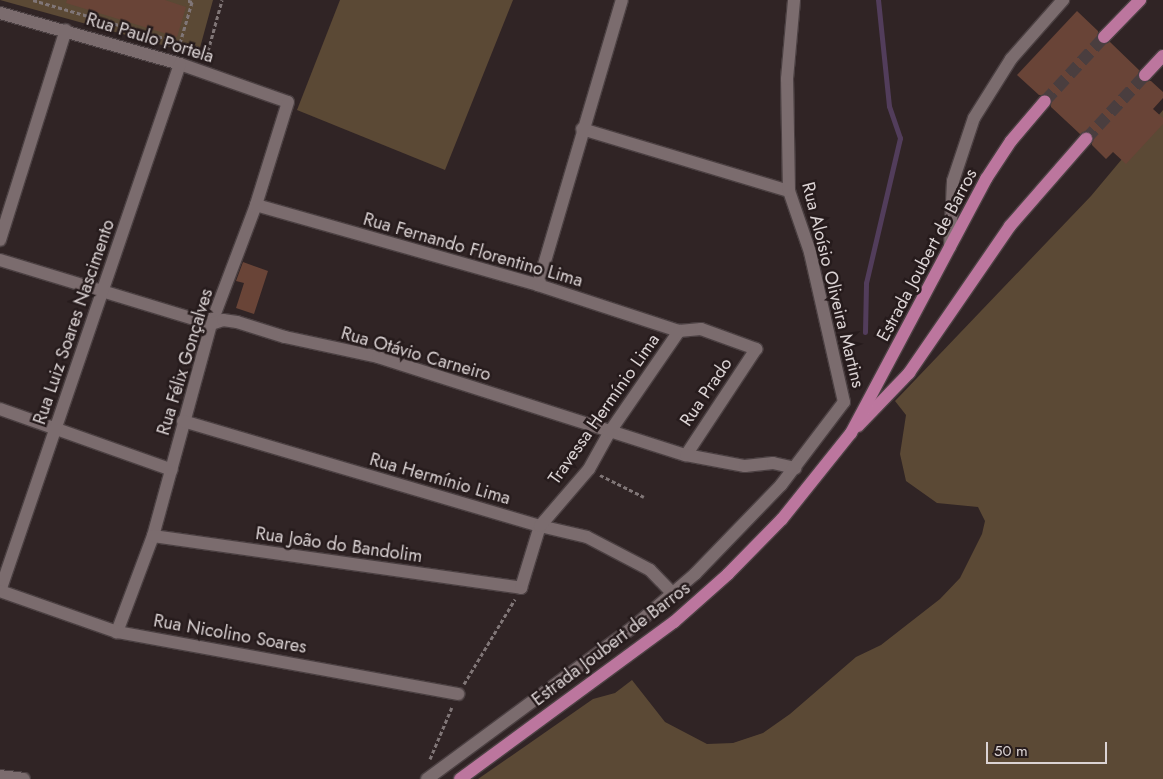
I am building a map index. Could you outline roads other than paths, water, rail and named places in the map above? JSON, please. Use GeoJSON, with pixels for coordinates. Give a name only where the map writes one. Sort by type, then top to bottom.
{"type":"FeatureCollection","features":[{"type":"Feature","properties":{"kind":"main road"},"geometry":{"type":"LineString","coordinates":[[1104,36],[1140,0]]}},
{"type":"Feature","properties":{"kind":"main road"},"geometry":{"type":"LineString","coordinates":[[1145,75],[1163,56]]}},
{"type":"Feature","properties":{"kind":"main road","name":"Estrada Joubert de Barros"},"geometry":{"type":"LineString","coordinates":[[850,433],[998,160],[1045,101]]}},
{"type":"Feature","properties":{"kind":"main road","name":"Estrada Joubert de Barros"},"geometry":{"type":"LineString","coordinates":[[460,779],[660,633],[701,599],[782,519],[850,433],[909,373],[1010,226],[1086,139]]}},
{"type":"Feature","properties":{"kind":"street"},"geometry":{"type":"LineString","coordinates":[[538,285],[582,129],[622,0]]}},
{"type":"Feature","properties":{"kind":"street","name":"Rua Aloísio Oliveira Martins"},"geometry":{"type":"LineString","coordinates":[[426,779],[672,594],[742,528],[795,468],[844,402],[810,252],[789,191],[787,79],[794,0]]}},
{"type":"Feature","properties":{"kind":"street"},"geometry":{"type":"LineString","coordinates":[[950,248],[953,181],[974,118],[1011,59],[1063,0]]}},
{"type":"Feature","properties":{"kind":"street","name":"Rua Paulo Portela"},"geometry":{"type":"LineString","coordinates":[[0,13],[66,30],[180,64],[288,102]]}},
{"type":"Feature","properties":{"kind":"street"},"geometry":{"type":"LineString","coordinates":[[0,240],[66,30]]}},
{"type":"Feature","properties":{"kind":"street","name":"Rua Luiz Soares Nascimento"},"geometry":{"type":"LineString","coordinates":[[0,591],[180,64]]}},
{"type":"Feature","properties":{"kind":"street","name":"Rua Félix Gonçalves"},"geometry":{"type":"LineString","coordinates":[[117,632],[153,536],[211,324],[256,206],[288,102]]}},
{"type":"Feature","properties":{"kind":"street"},"geometry":{"type":"LineString","coordinates":[[582,129],[789,191]]}},
{"type":"Feature","properties":{"kind":"street","name":"Rua Fernando Florentino Lima"},"geometry":{"type":"LineString","coordinates":[[256,206],[538,285],[679,331],[700,329],[756,349]]}},
{"type":"Feature","properties":{"kind":"street","name":"Rua Otávio Carneiro"},"geometry":{"type":"LineString","coordinates":[[0,260],[211,324],[223,320],[237,322],[285,337],[378,357],[609,433],[686,455],[745,466],[774,463],[795,468]]}},
{"type":"Feature","properties":{"kind":"street","name":"Travessa Hermínio Lima"},"geometry":{"type":"LineString","coordinates":[[521,588],[540,526],[589,469],[609,433],[679,331]]}},
{"type":"Feature","properties":{"kind":"street","name":"Rua Prado"},"geometry":{"type":"LineString","coordinates":[[686,455],[756,349]]}},
{"type":"Feature","properties":{"kind":"street"},"geometry":{"type":"LineString","coordinates":[[0,409],[172,470]]}},
{"type":"Feature","properties":{"kind":"street","name":"Rua Hermínio Lima"},"geometry":{"type":"LineString","coordinates":[[183,421],[540,526],[587,537],[622,553],[650,570],[672,594]]}},
{"type":"Feature","properties":{"kind":"street","name":"Rua João do Bandolim"},"geometry":{"type":"LineString","coordinates":[[153,536],[521,588]]}},
{"type":"Feature","properties":{"kind":"street","name":"Rua Nicolino Soares"},"geometry":{"type":"LineString","coordinates":[[0,591],[117,632],[458,694]]}},
{"type":"Feature","properties":{"kind":"street"},"geometry":{"type":"LineString","coordinates":[[0,776],[24,779]]}},
{"type":"Feature","properties":{"kind":"waterway"},"geometry":{"type":"LineString","coordinates":[[865,332],[866,283],[900,138],[889,106],[878,0]]}},
{"type":"Feature","properties":{"kind":"tunnel"},"geometry":{"type":"LineString","coordinates":[[1045,101],[1104,37]]}},
{"type":"Feature","properties":{"kind":"tunnel"},"geometry":{"type":"LineString","coordinates":[[1086,139],[1145,75]]}}]}
